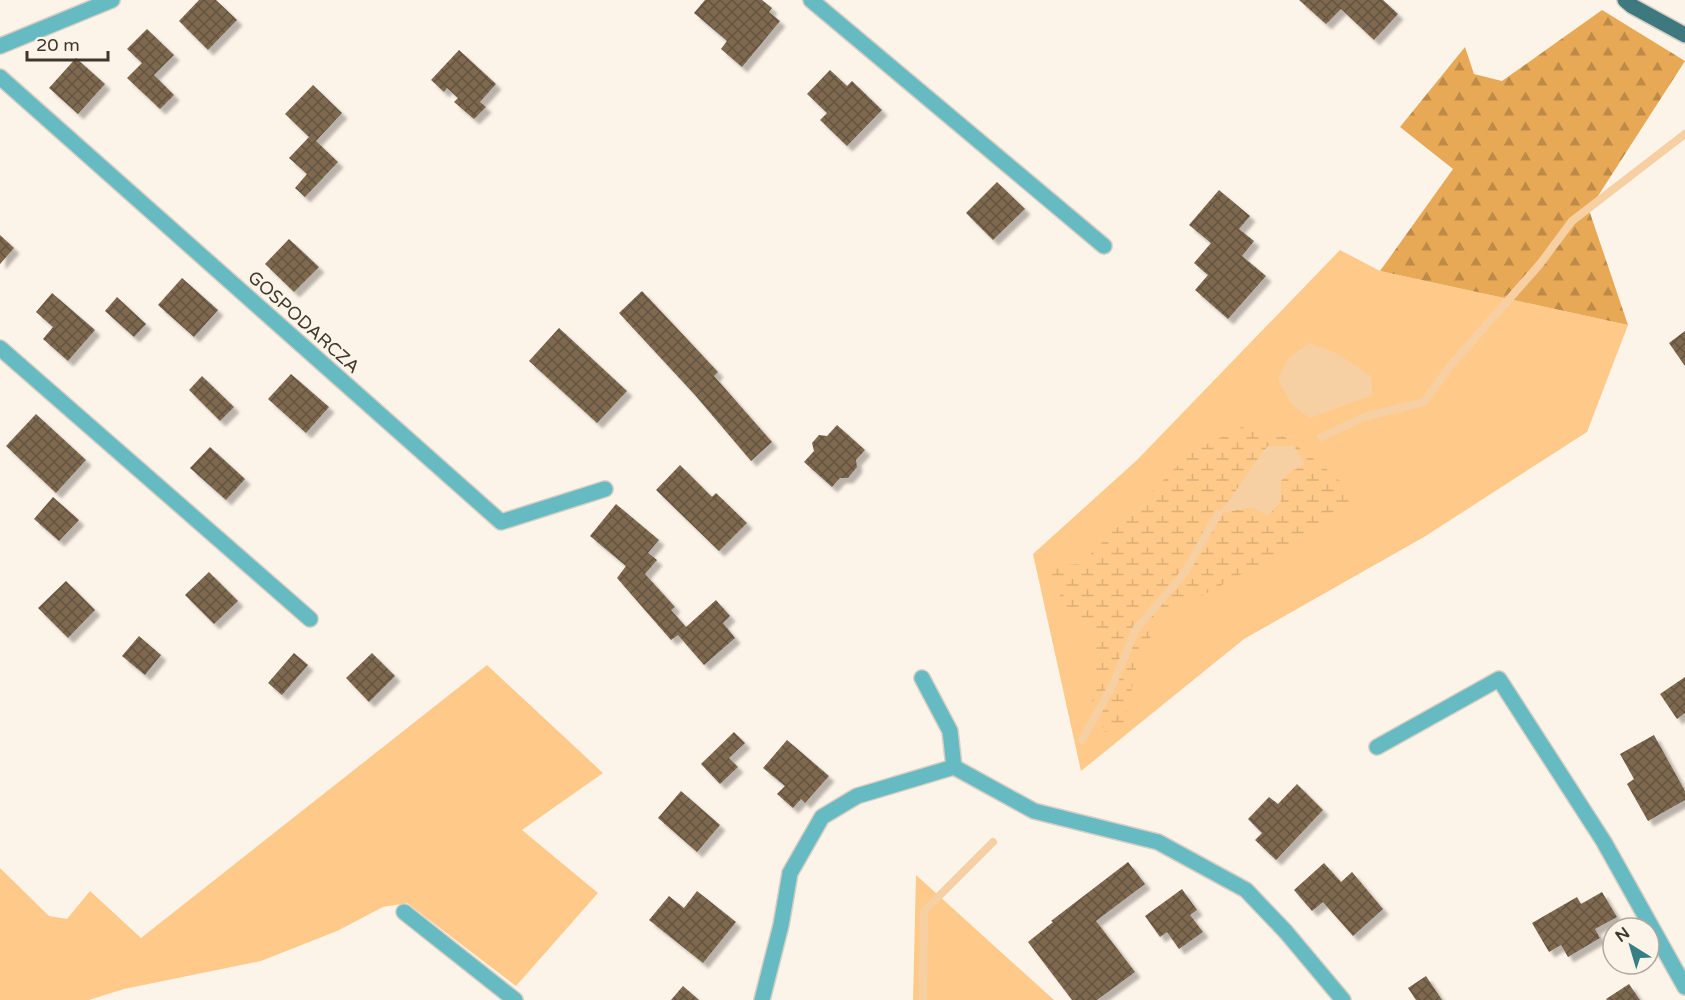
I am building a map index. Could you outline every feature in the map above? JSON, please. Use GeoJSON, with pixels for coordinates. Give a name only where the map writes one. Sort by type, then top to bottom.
{"type":"FeatureCollection","features":[{"type":"Feature","properties":{"kind":"main road"},"geometry":{"type":"LineString","coordinates":[[1625,0],[1685,35]]}},
{"type":"Feature","properties":{"kind":"street"},"geometry":{"type":"LineString","coordinates":[[0,46],[112,0]]}},
{"type":"Feature","properties":{"kind":"street"},"geometry":{"type":"LineString","coordinates":[[811,0],[1104,246]]}},
{"type":"Feature","properties":{"kind":"street","name":"GOSPODARCZA"},"geometry":{"type":"LineString","coordinates":[[0,77],[501,522],[605,489]]}},
{"type":"Feature","properties":{"kind":"street"},"geometry":{"type":"LineString","coordinates":[[0,348],[310,618]]}},
{"type":"Feature","properties":{"kind":"street"},"geometry":{"type":"LineString","coordinates":[[922,678],[950,731],[954,767]]}},
{"type":"Feature","properties":{"kind":"street"},"geometry":{"type":"LineString","coordinates":[[1377,747],[1499,679],[1604,842],[1685,987]]}},
{"type":"Feature","properties":{"kind":"street"},"geometry":{"type":"LineString","coordinates":[[762,1000],[781,925],[790,873],[822,818],[857,796],[954,767],[1034,811],[1158,842],[1246,890],[1286,932],[1342,1000]]}},
{"type":"Feature","properties":{"kind":"street"},"geometry":{"type":"LineString","coordinates":[[404,912],[515,1000]]}},
{"type":"Feature","properties":{"kind":"green space"},"geometry":{"type":"Polygon","coordinates":[[[1602,10],[1685,61],[1589,210],[1628,325],[1380,271],[1453,169],[1400,127],[1465,47],[1474,74],[1502,81],[1602,10]]]}},
{"type":"Feature","properties":{"kind":"green space"},"geometry":{"type":"Polygon","coordinates":[[[1340,250],[1380,271],[1628,325],[1587,432],[1424,537],[1244,639],[1081,771],[1033,554],[1137,460],[1340,250]]]}},
{"type":"Feature","properties":{"kind":"green space"},"geometry":{"type":"Polygon","coordinates":[[[1246,425],[1285,437],[1334,475],[1358,501],[1308,537],[1163,615],[1138,660],[1124,725],[1105,732],[1092,705],[1095,651],[1093,626],[1067,614],[1049,566],[1081,564],[1191,452],[1246,425]]]}},
{"type":"Feature","properties":{"kind":"green space"},"geometry":{"type":"Polygon","coordinates":[[[487,665],[603,773],[522,830],[598,893],[516,986],[407,903],[383,907],[337,931],[261,961],[124,989],[89,1000],[0,1000],[0,868],[49,916],[67,919],[90,891],[141,938],[487,665]]]}},
{"type":"Feature","properties":{"kind":"green space"},"geometry":{"type":"Polygon","coordinates":[[[916,875],[1054,1000],[913,1000],[916,875]]]}},
{"type":"Feature","properties":{"kind":"shaded area"},"geometry":{"type":"Polygon","coordinates":[[[1309,343],[1338,354],[1371,376],[1373,395],[1310,418],[1292,405],[1278,379],[1288,358],[1309,343]]]}},
{"type":"Feature","properties":{"kind":"shaded area"},"geometry":{"type":"Polygon","coordinates":[[[1268,446],[1294,446],[1305,464],[1289,473],[1281,481],[1281,501],[1268,516],[1252,507],[1218,514],[1255,463],[1268,446]]]}},
{"type":"Feature","properties":{"kind":"building"},"geometry":{"type":"Polygon","coordinates":[[[199,0],[216,0],[237,20],[208,50],[179,21],[199,0]]]}},
{"type":"Feature","properties":{"kind":"building"},"geometry":{"type":"Polygon","coordinates":[[[705,0],[762,0],[772,8],[769,12],[780,21],[742,67],[721,49],[727,41],[694,13],[705,0]]]}},
{"type":"Feature","properties":{"kind":"building"},"geometry":{"type":"Polygon","coordinates":[[[1299,0],[1383,0],[1398,14],[1374,40],[1341,9],[1326,24],[1299,0]]]}},
{"type":"Feature","properties":{"kind":"building"},"geometry":{"type":"Polygon","coordinates":[[[147,29],[174,55],[154,75],[174,95],[160,109],[127,78],[142,63],[127,49],[147,29]]]}},
{"type":"Feature","properties":{"kind":"building"},"geometry":{"type":"Polygon","coordinates":[[[459,50],[496,84],[480,102],[486,107],[474,119],[454,102],[458,98],[447,88],[444,92],[431,80],[459,50]]]}},
{"type":"Feature","properties":{"kind":"building"},"geometry":{"type":"Polygon","coordinates":[[[76,58],[105,84],[78,114],[49,88],[76,58]]]}},
{"type":"Feature","properties":{"kind":"building"},"geometry":{"type":"Polygon","coordinates":[[[830,70],[847,86],[852,81],[882,110],[847,146],[820,120],[827,113],[807,94],[830,70]]]}},
{"type":"Feature","properties":{"kind":"building"},"geometry":{"type":"Polygon","coordinates":[[[313,85],[342,113],[316,141],[338,162],[305,197],[295,188],[307,174],[289,158],[309,137],[285,114],[313,85]]]}},
{"type":"Feature","properties":{"kind":"building"},"geometry":{"type":"Polygon","coordinates":[[[997,182],[1025,209],[993,240],[966,213],[997,182]]]}},
{"type":"Feature","properties":{"kind":"building"},"geometry":{"type":"Polygon","coordinates":[[[1219,190],[1250,216],[1239,229],[1254,241],[1242,256],[1266,276],[1228,319],[1195,290],[1208,275],[1194,263],[1211,243],[1189,225],[1219,190]]]}},
{"type":"Feature","properties":{"kind":"building"},"geometry":{"type":"Polygon","coordinates":[[[0,235],[14,248],[0,264],[0,235]]]}},
{"type":"Feature","properties":{"kind":"building"},"geometry":{"type":"Polygon","coordinates":[[[289,239],[319,267],[294,292],[265,264],[289,239]]]}},
{"type":"Feature","properties":{"kind":"building"},"geometry":{"type":"Polygon","coordinates":[[[182,278],[218,310],[194,337],[158,305],[182,278]]]}},
{"type":"Feature","properties":{"kind":"building"},"geometry":{"type":"Polygon","coordinates":[[[642,291],[718,372],[714,376],[772,442],[751,461],[695,395],[619,313],[642,291]]]}},
{"type":"Feature","properties":{"kind":"building"},"geometry":{"type":"Polygon","coordinates":[[[52,293],[95,330],[68,361],[43,339],[53,327],[36,312],[52,293]]]}},
{"type":"Feature","properties":{"kind":"building"},"geometry":{"type":"Polygon","coordinates":[[[117,297],[146,324],[134,337],[105,311],[117,297]]]}},
{"type":"Feature","properties":{"kind":"building"},"geometry":{"type":"Polygon","coordinates":[[[559,328],[627,391],[597,423],[529,361],[559,328]]]}},
{"type":"Feature","properties":{"kind":"building"},"geometry":{"type":"Polygon","coordinates":[[[1685,331],[1685,366],[1669,343],[1685,331]]]}},
{"type":"Feature","properties":{"kind":"building"},"geometry":{"type":"Polygon","coordinates":[[[291,374],[329,407],[306,433],[268,399],[291,374]]]}},
{"type":"Feature","properties":{"kind":"building"},"geometry":{"type":"Polygon","coordinates":[[[202,376],[234,407],[220,421],[189,390],[202,376]]]}},
{"type":"Feature","properties":{"kind":"building"},"geometry":{"type":"Polygon","coordinates":[[[36,414],[86,460],[56,493],[6,446],[36,414]]]}},
{"type":"Feature","properties":{"kind":"building"},"geometry":{"type":"Polygon","coordinates":[[[837,425],[865,450],[856,460],[857,467],[848,478],[840,478],[832,487],[804,462],[814,451],[812,443],[819,435],[827,436],[837,425]]]}},
{"type":"Feature","properties":{"kind":"building"},"geometry":{"type":"Polygon","coordinates":[[[210,447],[245,479],[226,500],[190,468],[210,447]]]}},
{"type":"Feature","properties":{"kind":"building"},"geometry":{"type":"Polygon","coordinates":[[[680,465],[712,497],[716,493],[747,523],[719,551],[656,490],[680,465]]]}},
{"type":"Feature","properties":{"kind":"building"},"geometry":{"type":"Polygon","coordinates":[[[53,497],[79,520],[59,541],[34,519],[53,497]]]}},
{"type":"Feature","properties":{"kind":"building"},"geometry":{"type":"Polygon","coordinates":[[[616,504],[659,540],[648,553],[657,560],[645,574],[675,607],[671,610],[686,627],[716,600],[730,616],[723,623],[735,638],[704,665],[678,635],[671,640],[617,578],[626,566],[590,536],[616,504]]]}},
{"type":"Feature","properties":{"kind":"building"},"geometry":{"type":"Polygon","coordinates":[[[209,572],[238,601],[214,624],[185,595],[209,572]]]}},
{"type":"Feature","properties":{"kind":"building"},"geometry":{"type":"Polygon","coordinates":[[[66,581],[95,610],[68,638],[38,608],[66,581]]]}},
{"type":"Feature","properties":{"kind":"building"},"geometry":{"type":"Polygon","coordinates":[[[139,636],[161,655],[145,675],[122,656],[139,636]]]}},
{"type":"Feature","properties":{"kind":"building"},"geometry":{"type":"Polygon","coordinates":[[[294,653],[308,665],[282,695],[268,683],[294,653]]]}},
{"type":"Feature","properties":{"kind":"building"},"geometry":{"type":"Polygon","coordinates":[[[372,653],[395,676],[369,702],[346,678],[372,653]]]}},
{"type":"Feature","properties":{"kind":"building"},"geometry":{"type":"Polygon","coordinates":[[[1685,677],[1685,713],[1677,719],[1660,694],[1685,677]]]}},
{"type":"Feature","properties":{"kind":"building"},"geometry":{"type":"Polygon","coordinates":[[[734,732],[745,743],[729,758],[738,767],[720,784],[701,764],[734,732]]]}},
{"type":"Feature","properties":{"kind":"building"},"geometry":{"type":"Polygon","coordinates":[[[1654,735],[1685,791],[1685,800],[1648,821],[1627,784],[1634,779],[1620,754],[1654,735]]]}},
{"type":"Feature","properties":{"kind":"building"},"geometry":{"type":"Polygon","coordinates":[[[787,740],[829,776],[805,803],[801,799],[793,808],[777,794],[785,786],[763,768],[787,740]]]}},
{"type":"Feature","properties":{"kind":"building"},"geometry":{"type":"Polygon","coordinates":[[[1297,784],[1323,810],[1276,860],[1255,840],[1262,833],[1248,819],[1269,797],[1278,804],[1297,784]]]}},
{"type":"Feature","properties":{"kind":"building"},"geometry":{"type":"Polygon","coordinates":[[[681,791],[720,825],[697,852],[658,818],[681,791]]]}},
{"type":"Feature","properties":{"kind":"building"},"geometry":{"type":"Polygon","coordinates":[[[1128,862],[1145,884],[1096,921],[1135,972],[1097,1000],[1072,1000],[1028,942],[1053,922],[1051,921],[1128,862]]]}},
{"type":"Feature","properties":{"kind":"building"},"geometry":{"type":"Polygon","coordinates":[[[1324,863],[1341,882],[1352,872],[1383,909],[1353,936],[1323,902],[1312,911],[1294,890],[1324,863]]]}},
{"type":"Feature","properties":{"kind":"building"},"geometry":{"type":"Polygon","coordinates":[[[1182,889],[1197,910],[1190,915],[1203,932],[1179,949],[1167,932],[1160,937],[1145,916],[1182,889]]]}},
{"type":"Feature","properties":{"kind":"building"},"geometry":{"type":"Polygon","coordinates":[[[697,891],[736,922],[703,963],[649,920],[669,896],[684,908],[697,891]]]}},
{"type":"Feature","properties":{"kind":"building"},"geometry":{"type":"Polygon","coordinates":[[[1602,892],[1616,916],[1601,916],[1601,926],[1595,929],[1600,938],[1568,957],[1561,945],[1549,952],[1532,923],[1577,897],[1581,904],[1602,892]]]}},
{"type":"Feature","properties":{"kind":"building"},"geometry":{"type":"Polygon","coordinates":[[[1426,976],[1442,1000],[1416,1000],[1408,988],[1426,976]]]}},
{"type":"Feature","properties":{"kind":"building"},"geometry":{"type":"Polygon","coordinates":[[[1629,984],[1640,1000],[1606,999],[1629,984]]]}},
{"type":"Feature","properties":{"kind":"building"},"geometry":{"type":"Polygon","coordinates":[[[683,986],[699,1000],[671,1000],[683,986]]]}},
{"type":"Feature","properties":{"kind":"waterway"},"geometry":{"type":"LineString","coordinates":[[1322,437],[1364,417],[1424,402],[1451,365],[1540,264],[1572,221],[1685,134]]}},
{"type":"Feature","properties":{"kind":"waterway"},"geometry":{"type":"LineString","coordinates":[[1082,740],[1113,684],[1136,629],[1185,572],[1218,514]]}},
{"type":"Feature","properties":{"kind":"waterway"},"geometry":{"type":"LineString","coordinates":[[923,1000],[924,911],[993,842]]}}]}
